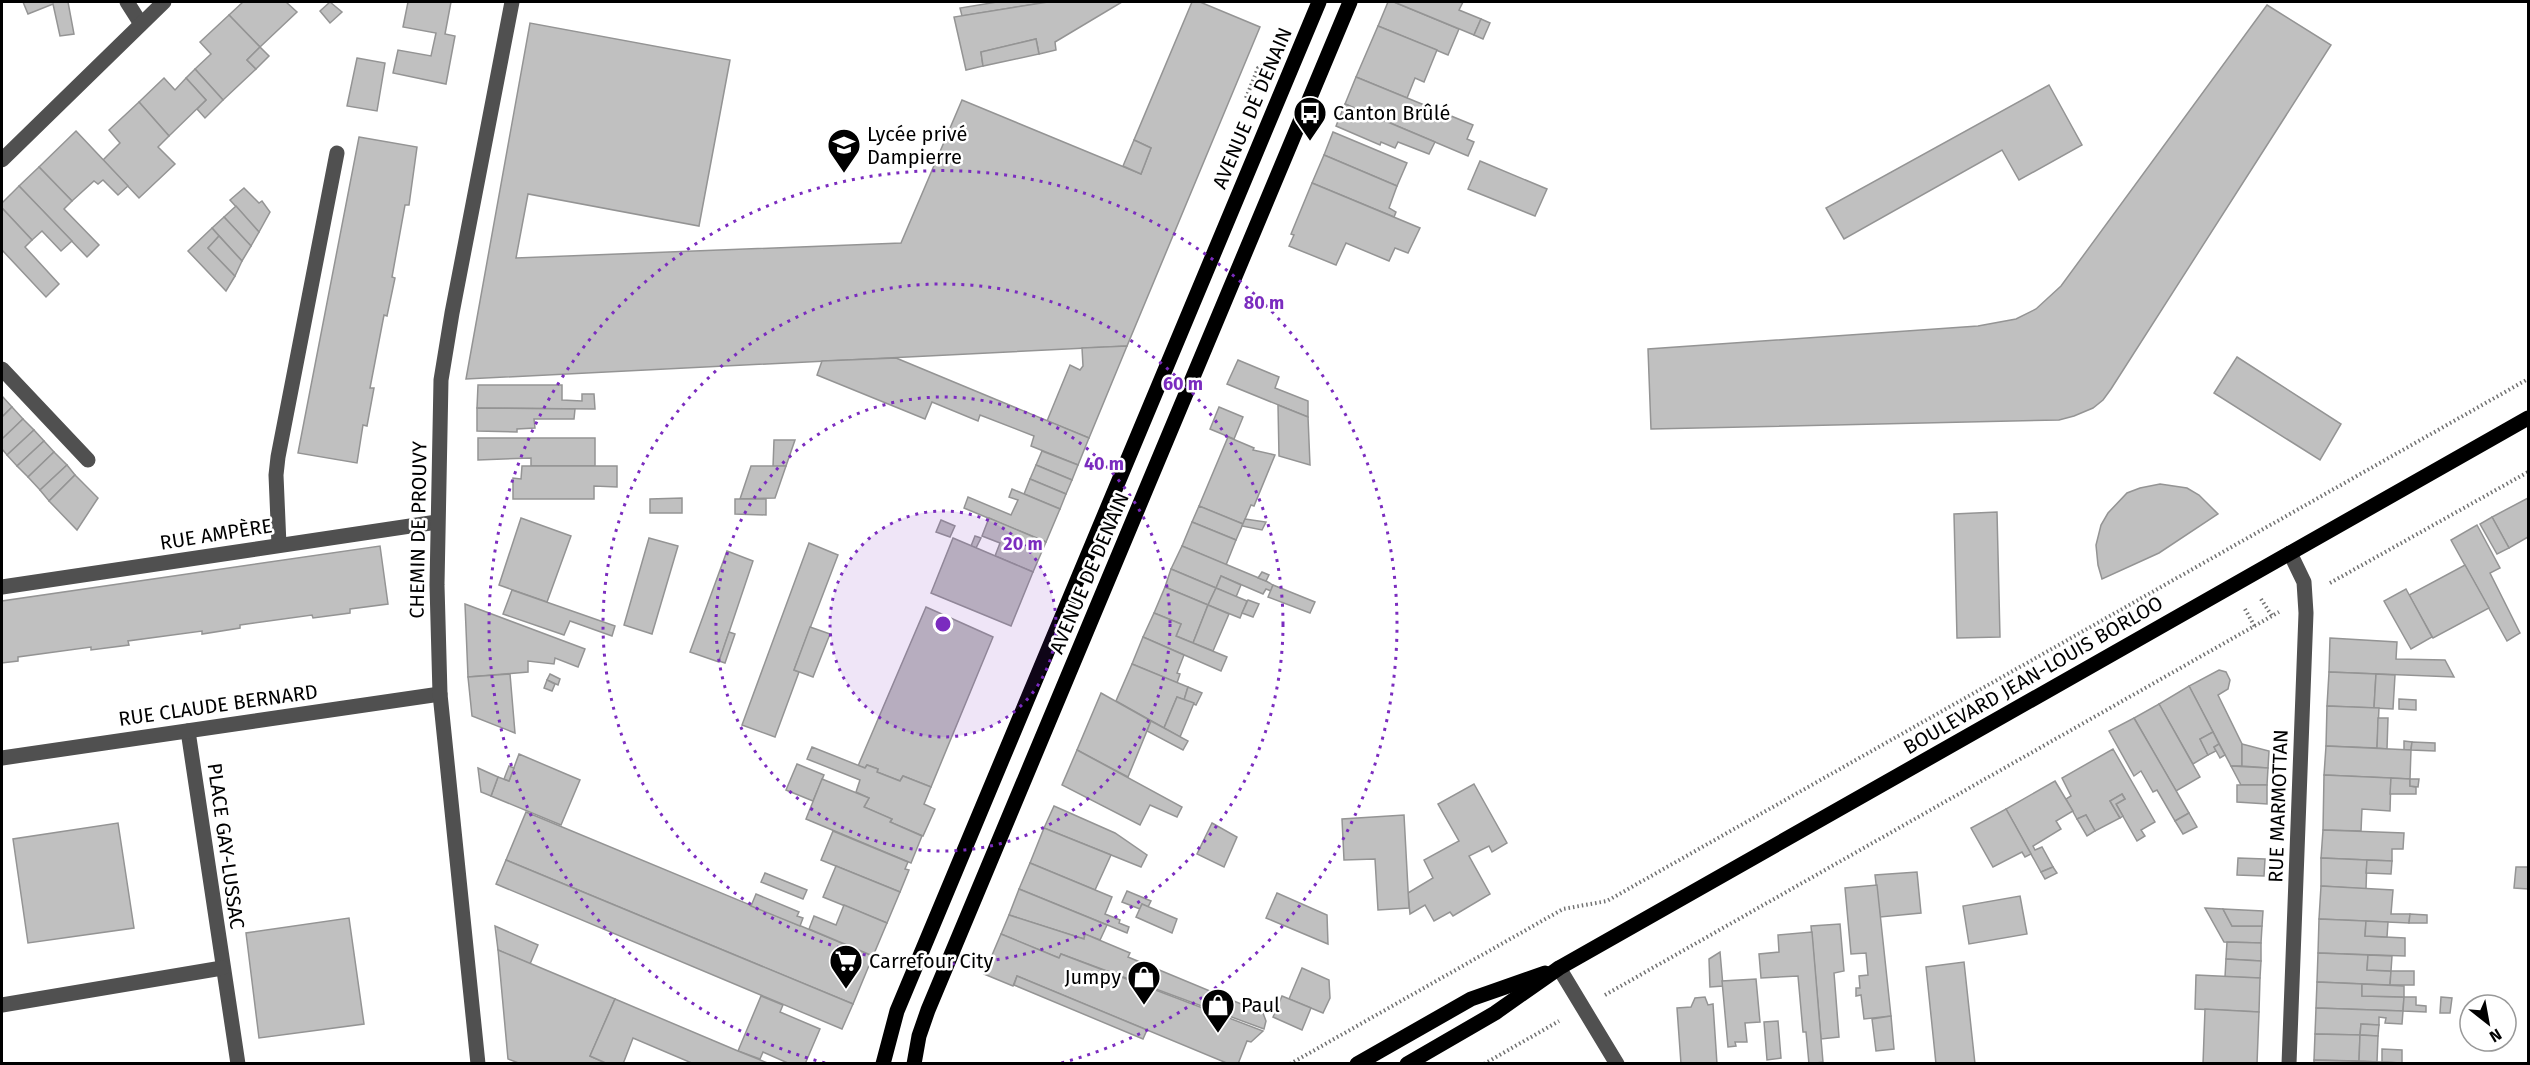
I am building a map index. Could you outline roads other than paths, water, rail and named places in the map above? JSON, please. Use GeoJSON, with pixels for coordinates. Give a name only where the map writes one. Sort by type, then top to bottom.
{"type":"FeatureCollection","features":[{"type":"Feature","properties":{"kind":"main road","name":"AVENUE DE DENAIN"},"geometry":{"type":"LineString","coordinates":[[884,1064],[897,1011],[1319,2]]}},
{"type":"Feature","properties":{"kind":"main road","name":"AVENUE DE DENAIN"},"geometry":{"type":"LineString","coordinates":[[914,1064],[919,1036],[933,999],[1350,2]]}},
{"type":"Feature","properties":{"kind":"main road","name":"BOULEVARD JEAN-LOUIS BORLOO"},"geometry":{"type":"LineString","coordinates":[[1407,1064],[1495,1013],[1559,968],[2529,418]]}},
{"type":"Feature","properties":{"kind":"main road","name":"BOULEVARD JEAN-LOUIS BORLOO"},"geometry":{"type":"LineString","coordinates":[[1357,1064],[1471,999],[1559,968]]}},
{"type":"Feature","properties":{"kind":"street"},"geometry":{"type":"LineString","coordinates":[[127,2],[141,24]]}},
{"type":"Feature","properties":{"kind":"street"},"geometry":{"type":"LineString","coordinates":[[2,159],[164,2]]}},
{"type":"Feature","properties":{"kind":"street","name":"CHEMIN DE PROUVY"},"geometry":{"type":"LineString","coordinates":[[478,1064],[440,694],[437,522],[443,369],[512,2]]}},
{"type":"Feature","properties":{"kind":"street"},"geometry":{"type":"LineString","coordinates":[[279,545],[276,475],[278,457],[337,153]]}},
{"type":"Feature","properties":{"kind":"street"},"geometry":{"type":"LineString","coordinates":[[2,369],[88,460]]}},
{"type":"Feature","properties":{"kind":"street","name":"RUE AMPÈRE"},"geometry":{"type":"LineString","coordinates":[[2,587],[437,522]]}},
{"type":"Feature","properties":{"kind":"street","name":"RUE MARMOTTAN"},"geometry":{"type":"LineString","coordinates":[[2289,1064],[2307,613],[2301,574],[2290,553]]}},
{"type":"Feature","properties":{"kind":"street","name":"RUE CLAUDE BERNARD"},"geometry":{"type":"LineString","coordinates":[[2,758],[440,694]]}},
{"type":"Feature","properties":{"kind":"street","name":"PLACE GAY-LUSSAC"},"geometry":{"type":"LineString","coordinates":[[188,731],[238,1064]]}},
{"type":"Feature","properties":{"kind":"street"},"geometry":{"type":"LineString","coordinates":[[2,1005],[222,968]]}},
{"type":"Feature","properties":{"kind":"street"},"geometry":{"type":"LineString","coordinates":[[1559,968],[1617,1064]]}},
{"type":"Feature","properties":{"kind":"place","name":"Canton Brûlé"},"geometry":{"type":"Point","coordinates":[1310,142]}},
{"type":"Feature","properties":{"kind":"place","name":"Lycée privé Dampierre"},"geometry":{"type":"Point","coordinates":[844,174]}},
{"type":"Feature","properties":{"kind":"place","name":"Carrefour City"},"geometry":{"type":"Point","coordinates":[846,990]}},
{"type":"Feature","properties":{"kind":"place","name":"Jumpy"},"geometry":{"type":"Point","coordinates":[1144,1006]}},
{"type":"Feature","properties":{"kind":"place","name":"Paul"},"geometry":{"type":"Point","coordinates":[1218,1034]}}]}
